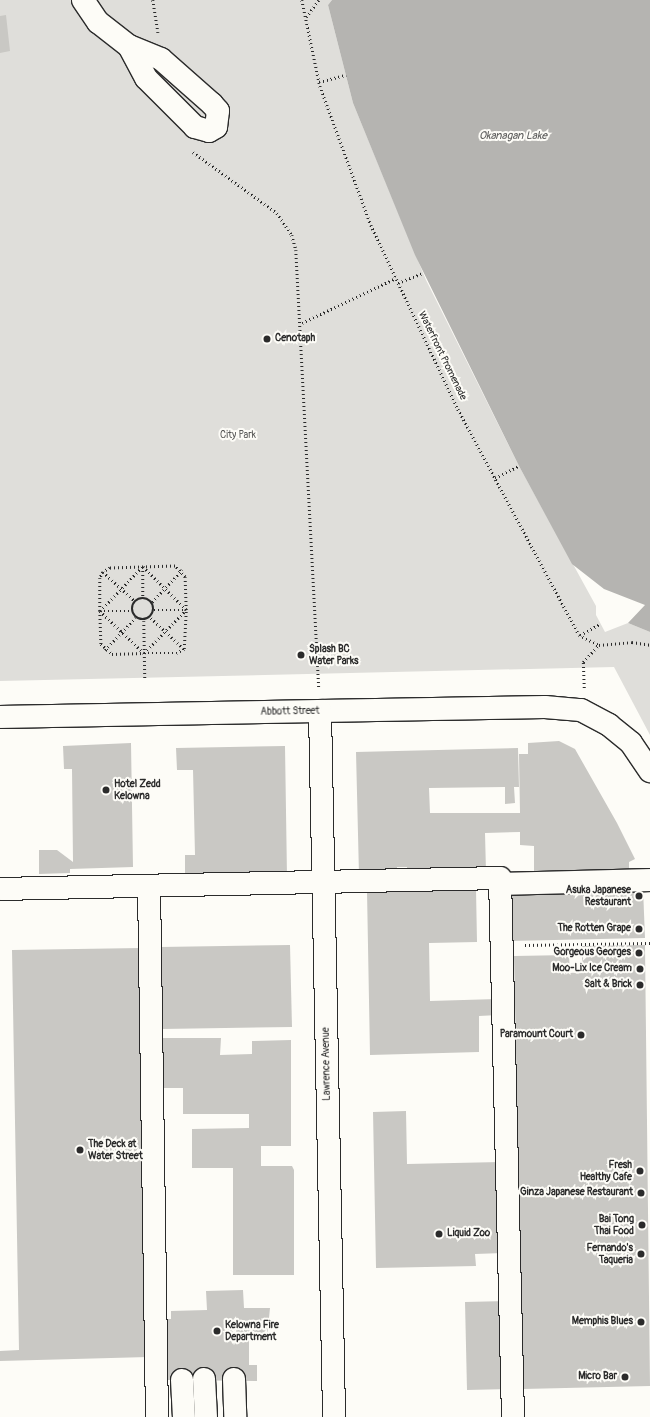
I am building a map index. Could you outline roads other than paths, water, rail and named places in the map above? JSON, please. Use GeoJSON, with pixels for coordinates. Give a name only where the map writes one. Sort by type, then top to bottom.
{"type":"FeatureCollection","features":[{"type":"Feature","properties":{"kind":"main road"},"geometry":{"type":"LineString","coordinates":[[84,0],[98,22],[129,46],[161,59],[218,111],[219,119],[216,127],[203,131],[184,116],[146,78],[129,46]]}},
{"type":"Feature","properties":{"kind":"main road","name":"Abbott Street"},"geometry":{"type":"LineString","coordinates":[[0,717],[545,707],[582,701],[630,743],[650,771]]}},
{"type":"Feature","properties":{"kind":"main road","name":"Lawrence Avenue"},"geometry":{"type":"LineString","coordinates":[[320,711],[334,1417]]}},
{"type":"Feature","properties":{"kind":"main road"},"geometry":{"type":"LineString","coordinates":[[0,889],[500,878],[513,1417]]}},
{"type":"Feature","properties":{"kind":"main road"},"geometry":{"type":"LineString","coordinates":[[500,884],[650,880]]}},
{"type":"Feature","properties":{"kind":"main road"},"geometry":{"type":"LineString","coordinates":[[149,886],[157,1417]]}},
{"type":"Feature","properties":{"kind":"main road"},"geometry":{"type":"LineString","coordinates":[[206,1417],[219,1379]]}},
{"type":"Feature","properties":{"kind":"main road"},"geometry":{"type":"LineString","coordinates":[[219,1379],[220,1417]]}},
{"type":"Feature","properties":{"kind":"main road"},"geometry":{"type":"LineString","coordinates":[[219,1379],[235,1417]]}},
{"type":"Feature","properties":{"kind":"main road"},"geometry":{"type":"LineString","coordinates":[[182,1380],[184,1417]]}},
{"type":"Feature","properties":{"kind":"water","name":"Okanagan Lake"},"geometry":{"type":"Polygon","coordinates":[[[332,0],[650,0],[650,632],[628,623],[645,605],[604,589],[572,564],[519,466],[415,255],[353,103],[328,5],[332,0]]]}},
{"type":"Feature","properties":{"kind":"place","name":"Cenotaph"},"geometry":{"type":"Point","coordinates":[267,339]}},
{"type":"Feature","properties":{"kind":"place","name":"Splash BC Water Parks"},"geometry":{"type":"Point","coordinates":[301,655]}},
{"type":"Feature","properties":{"kind":"place","name":"Hotel Zedd Kelowna"},"geometry":{"type":"Point","coordinates":[106,790]}},
{"type":"Feature","properties":{"kind":"place","name":"Asuka Japanese Restaurant"},"geometry":{"type":"Point","coordinates":[639,896]}},
{"type":"Feature","properties":{"kind":"place","name":"The Rotten Grape"},"geometry":{"type":"Point","coordinates":[639,929]}},
{"type":"Feature","properties":{"kind":"place","name":"Gorgeous Georges"},"geometry":{"type":"Point","coordinates":[639,953]}},
{"type":"Feature","properties":{"kind":"place","name":"Moo-Lix Ice Cream"},"geometry":{"type":"Point","coordinates":[640,969]}},
{"type":"Feature","properties":{"kind":"place","name":"Salt & Brick"},"geometry":{"type":"Point","coordinates":[640,985]}},
{"type":"Feature","properties":{"kind":"place","name":"Paramount Court"},"geometry":{"type":"Point","coordinates":[581,1035]}},
{"type":"Feature","properties":{"kind":"place","name":"The Deck at Water Street"},"geometry":{"type":"Point","coordinates":[80,1150]}},
{"type":"Feature","properties":{"kind":"place","name":"Fresh Healthy Cafe"},"geometry":{"type":"Point","coordinates":[640,1171]}},
{"type":"Feature","properties":{"kind":"place","name":"Ginza Japanese Restaurant"},"geometry":{"type":"Point","coordinates":[641,1193]}},
{"type":"Feature","properties":{"kind":"place","name":"Bai Tong Thai Food"},"geometry":{"type":"Point","coordinates":[642,1225]}},
{"type":"Feature","properties":{"kind":"place","name":"Liquid Zoo"},"geometry":{"type":"Point","coordinates":[439,1234]}},
{"type":"Feature","properties":{"kind":"place","name":"Fernando's Taqueria"},"geometry":{"type":"Point","coordinates":[641,1254]}},
{"type":"Feature","properties":{"kind":"place","name":"Memphis Blues"},"geometry":{"type":"Point","coordinates":[641,1322]}},
{"type":"Feature","properties":{"kind":"place","name":"Kelowna Fire Department"},"geometry":{"type":"Point","coordinates":[217,1331]}},
{"type":"Feature","properties":{"kind":"place","name":"Micro Bar"},"geometry":{"type":"Point","coordinates":[625,1377]}},
{"type":"Feature","properties":{"kind":"park label","name":"City Park"},"geometry":{"type":"Point","coordinates":[238,436]}}]}
